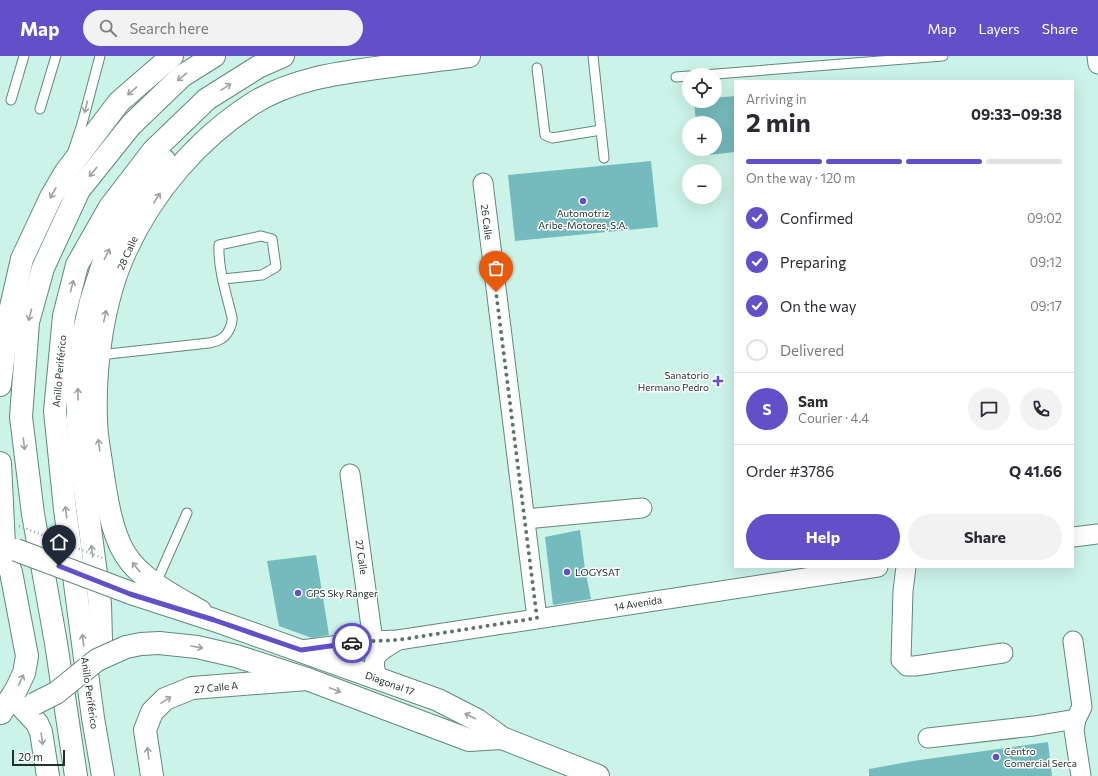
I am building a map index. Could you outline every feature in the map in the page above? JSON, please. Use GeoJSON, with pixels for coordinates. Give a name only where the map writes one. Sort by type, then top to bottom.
{"type":"FeatureCollection","features":[{"type":"Feature","properties":{"kind":"main road"},"geometry":{"type":"LineString","coordinates":[[0,385],[8,320],[22,259],[51,197],[65,173],[119,102],[172,56]]}},
{"type":"Feature","properties":{"kind":"main road"},"geometry":{"type":"LineString","coordinates":[[76,776],[56,642],[33,514],[21,416],[28,322],[43,268],[79,190],[131,125],[182,76],[214,56]]}},
{"type":"Feature","properties":{"kind":"main road","name":"Anillo Periférico"},"geometry":{"type":"LineString","coordinates":[[103,776],[93,718],[65,509],[55,411],[64,316],[77,265],[110,207],[153,152],[207,99],[258,67],[283,56]]}},
{"type":"Feature","properties":{"kind":"main road","name":"28 Calle"},"geometry":{"type":"LineString","coordinates":[[214,620],[142,574],[125,554],[115,533],[103,471],[96,422],[96,390],[105,315],[126,250],[166,183],[198,147],[227,122],[253,103],[276,91],[305,80],[350,71],[469,56]]}},
{"type":"Feature","properties":{"kind":"main road"},"geometry":{"type":"LineString","coordinates":[[97,660],[101,640],[100,604],[82,468],[78,422],[78,385],[82,341],[91,301],[104,261],[129,211],[207,99]]}},
{"type":"Feature","properties":{"kind":"main road"},"geometry":{"type":"LineString","coordinates":[[0,463],[0,493],[6,561],[10,572],[27,656],[24,673],[19,685],[0,713]]}},
{"type":"Feature","properties":{"kind":"main road","name":"Diagonal 17"},"geometry":{"type":"LineString","coordinates":[[5,548],[130,594],[214,620],[438,700],[477,720],[502,738],[598,776]]}},
{"type":"Feature","properties":{"kind":"main road","name":"Diagonal 17"},"geometry":{"type":"LineString","coordinates":[[0,713],[29,706],[56,693],[97,660],[126,647],[159,643],[197,647],[236,656],[307,679],[469,740],[502,738]]}},
{"type":"Feature","properties":{"kind":"main road","name":"27 Calle A"},"geometry":{"type":"LineString","coordinates":[[152,776],[145,730],[152,712],[165,699],[192,688],[307,679]]}},
{"type":"Feature","properties":{"kind":"main road"},"geometry":{"type":"LineString","coordinates":[[29,706],[41,732],[48,776]]}},
{"type":"Feature","properties":{"kind":"street"},"geometry":{"type":"LineString","coordinates":[[1097,56],[1098,64]]}},
{"type":"Feature","properties":{"kind":"street","name":"26 Calle"},"geometry":{"type":"LineString","coordinates":[[483,183],[537,618]]}},
{"type":"Feature","properties":{"kind":"street","name":"27 Calle"},"geometry":{"type":"LineString","coordinates":[[350,474],[373,641]]}},
{"type":"Feature","properties":{"kind":"street"},"geometry":{"type":"LineString","coordinates":[[525,519],[642,508]]}},
{"type":"Feature","properties":{"kind":"street"},"geometry":{"type":"LineString","coordinates":[[1074,537],[1098,534]]}},
{"type":"Feature","properties":{"kind":"street","name":"14 Avenida"},"geometry":{"type":"LineString","coordinates":[[301,650],[373,641],[398,640],[871,568]]}},
{"type":"Feature","properties":{"kind":"street"},"geometry":{"type":"LineString","coordinates":[[906,568],[903,592],[901,660],[907,666],[1003,653]]}},
{"type":"Feature","properties":{"kind":"street","name":"14 Avenida"},"geometry":{"type":"LineString","coordinates":[[378,678],[373,668],[374,659],[379,653],[398,640]]}},
{"type":"Feature","properties":{"kind":"street"},"geometry":{"type":"LineString","coordinates":[[1073,641],[1082,707],[1076,719],[1074,730],[1082,776]]}},
{"type":"Feature","properties":{"kind":"street"},"geometry":{"type":"LineString","coordinates":[[928,738],[1034,726],[1076,719]]}},
{"type":"Feature","properties":{"kind":"lane"},"geometry":{"type":"LineString","coordinates":[[11,100],[24,56]]}},
{"type":"Feature","properties":{"kind":"lane"},"geometry":{"type":"LineString","coordinates":[[40,109],[56,56]]}},
{"type":"Feature","properties":{"kind":"lane"},"geometry":{"type":"LineString","coordinates":[[65,173],[82,124],[100,56]]}},
{"type":"Feature","properties":{"kind":"lane"},"geometry":{"type":"LineString","coordinates":[[593,56],[604,158]]}},
{"type":"Feature","properties":{"kind":"lane"},"geometry":{"type":"LineString","coordinates":[[722,73],[943,56]]}},
{"type":"Feature","properties":{"kind":"lane"},"geometry":{"type":"LineString","coordinates":[[537,68],[545,135],[552,138],[601,130]]}},
{"type":"Feature","properties":{"kind":"lane"},"geometry":{"type":"LineString","coordinates":[[676,77],[682,77]]}},
{"type":"Feature","properties":{"kind":"lane"},"geometry":{"type":"LineString","coordinates":[[100,355],[209,343],[222,339],[230,330],[233,322],[218,258],[219,245],[261,236],[272,239],[276,267],[262,275],[223,279]]}},
{"type":"Feature","properties":{"kind":"lane"},"geometry":{"type":"LineString","coordinates":[[156,583],[187,512]]}},
{"type":"Feature","properties":{"kind":"path"},"geometry":{"type":"LineString","coordinates":[[19,526],[104,558]]}},
{"type":"Feature","properties":{"kind":"building"},"geometry":{"type":"Polygon","coordinates":[[[734,96],[734,152],[722,153],[722,116],[695,116],[695,108],[722,108],[722,97],[734,96]]]}},
{"type":"Feature","properties":{"kind":"building","name":"Automotriz Aribe-Motores, S.A."},"geometry":{"type":"Polygon","coordinates":[[[651,161],[658,227],[515,241],[508,175],[651,161]]]}},
{"type":"Feature","properties":{"kind":"building","name":"LOGYSAT"},"geometry":{"type":"Polygon","coordinates":[[[580,530],[585,569],[591,599],[553,605],[545,537],[580,530]]]}},
{"type":"Feature","properties":{"kind":"building","name":"GPS Sky Ranger"},"geometry":{"type":"Polygon","coordinates":[[[316,555],[329,635],[312,638],[279,626],[267,561],[316,555]]]}},
{"type":"Feature","properties":{"kind":"building","name":"Centro Comercial Serca"},"geometry":{"type":"Polygon","coordinates":[[[1048,742],[1052,776],[869,776],[869,769],[913,761],[1048,742]]]}},
{"type":"Feature","properties":{"kind":"way so far"},"geometry":{"type":"LineString","coordinates":[[352,643],[398,640],[537,618],[496,292]]}},
{"type":"Feature","properties":{"kind":"place","name":"Automotriz Aribe-Motores, S.A."},"geometry":{"type":"Point","coordinates":[583,201]}},
{"type":"Feature","properties":{"kind":"place","name":"Sanatorio Hermano Pedro"},"geometry":{"type":"Point","coordinates":[718,381]}},
{"type":"Feature","properties":{"kind":"place","name":"LOGYSAT"},"geometry":{"type":"Point","coordinates":[567,572]}},
{"type":"Feature","properties":{"kind":"place","name":"GPS Sky Ranger"},"geometry":{"type":"Point","coordinates":[298,593]}},
{"type":"Feature","properties":{"kind":"place","name":"Centro Comercial Serca"},"geometry":{"type":"Point","coordinates":[996,757]}},
{"type":"Feature","properties":{"kind":"route"},"geometry":{"type":"LineString","coordinates":[[59,566],[130,594],[214,620],[301,650],[352,643]]}}]}
